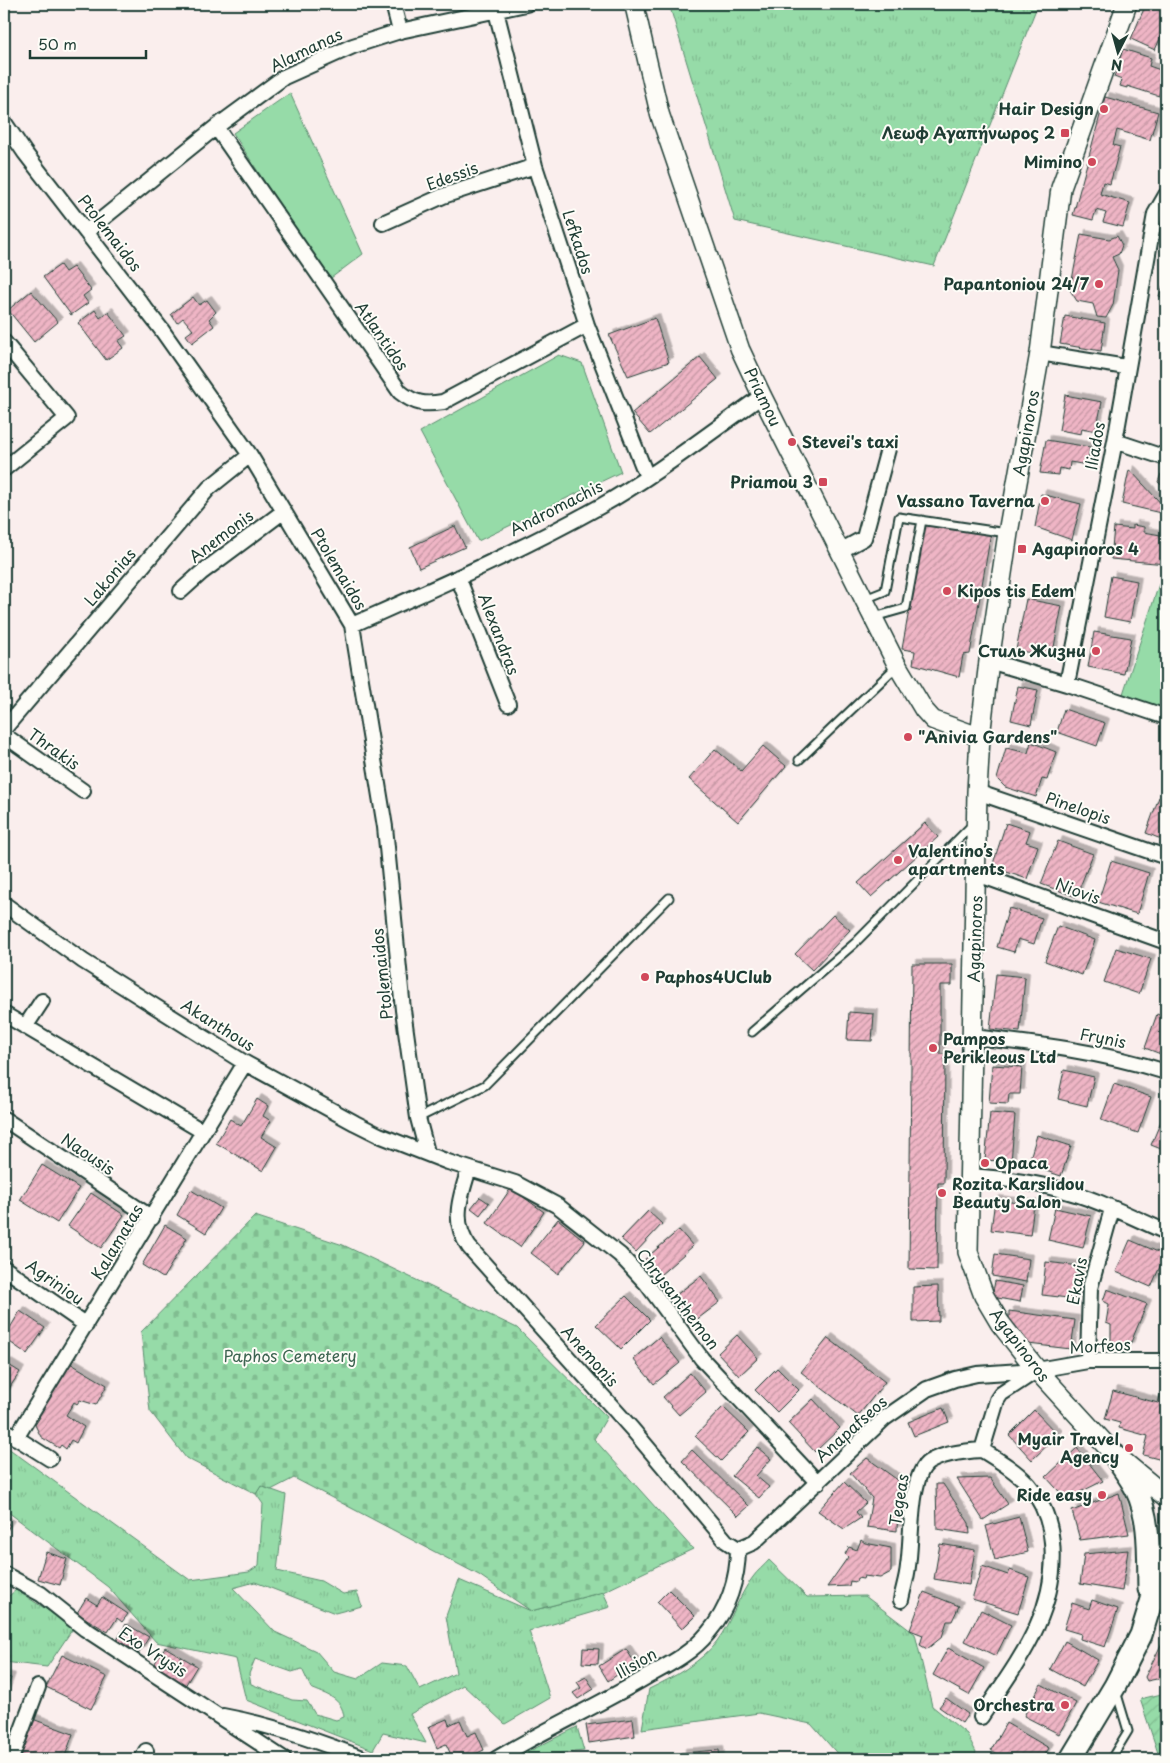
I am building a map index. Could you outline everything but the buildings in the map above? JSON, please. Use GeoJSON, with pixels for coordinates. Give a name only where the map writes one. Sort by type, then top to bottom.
{"type":"FeatureCollection","features":[{"type":"Feature","properties":{"kind":"main road","name":"Agapinoros"},"geometry":{"type":"LineString","coordinates":[[1126,4],[1061,188],[1040,353],[1008,533],[989,661],[980,736],[977,792],[977,874],[968,1252],[984,1296],[1000,1323],[1036,1370],[1113,1453],[1166,1497]]}},
{"type":"Feature","properties":{"kind":"main road"},"geometry":{"type":"LineString","coordinates":[[1113,1453],[1136,1488],[1148,1524],[1150,1609]]}},
{"type":"Feature","properties":{"kind":"main road"},"geometry":{"type":"LineString","coordinates":[[1071,1759],[1115,1686],[1141,1635],[1166,1554]]}},
{"type":"Feature","properties":{"kind":"street"},"geometry":{"type":"LineString","coordinates":[[393,4],[400,31]]}},
{"type":"Feature","properties":{"kind":"street","name":"Alamanas"},"geometry":{"type":"LineString","coordinates":[[86,232],[216,127],[284,77],[353,46],[400,31],[526,4]]}},
{"type":"Feature","properties":{"kind":"street","name":"Priamou"},"geometry":{"type":"LineString","coordinates":[[634,4],[660,115],[740,349],[762,396],[897,666],[924,710],[933,720],[980,736]]}},
{"type":"Feature","properties":{"kind":"street","name":"Lefkados"},"geometry":{"type":"LineString","coordinates":[[496,11],[535,166],[587,325],[647,477]]}},
{"type":"Feature","properties":{"kind":"street","name":"Ptolemaidos"},"geometry":{"type":"LineString","coordinates":[[4,122],[86,232],[162,329],[250,455],[352,625],[385,827],[403,1010],[418,1118],[427,1152]]}},
{"type":"Feature","properties":{"kind":"street","name":"Atlantidos"},"geometry":{"type":"LineString","coordinates":[[216,127],[400,392],[412,402],[426,405],[443,402],[587,325]]}},
{"type":"Feature","properties":{"kind":"street","name":"Edessis"},"geometry":{"type":"LineString","coordinates":[[383,224],[443,196],[535,166]]}},
{"type":"Feature","properties":{"kind":"street","name":"Iliados"},"geometry":{"type":"LineString","coordinates":[[1067,684],[1115,441],[1126,367],[1155,214],[1166,195]]}},
{"type":"Feature","properties":{"kind":"street"},"geometry":{"type":"LineString","coordinates":[[4,342],[67,418],[4,469]]}},
{"type":"Feature","properties":{"kind":"street"},"geometry":{"type":"LineString","coordinates":[[1040,353],[1126,367]]}},
{"type":"Feature","properties":{"kind":"street","name":"Andromachis"},"geometry":{"type":"LineString","coordinates":[[352,625],[458,577],[599,507],[647,477],[762,396]]}},
{"type":"Feature","properties":{"kind":"street"},"geometry":{"type":"LineString","coordinates":[[1115,441],[1166,458]]}},
{"type":"Feature","properties":{"kind":"street"},"geometry":{"type":"LineString","coordinates":[[840,551],[864,538],[888,448]]}},
{"type":"Feature","properties":{"kind":"street","name":"Lakonias"},"geometry":{"type":"LineString","coordinates":[[4,729],[209,488],[250,455]]}},
{"type":"Feature","properties":{"kind":"street","name":"Anemonis"},"geometry":{"type":"LineString","coordinates":[[181,591],[201,573],[284,511]]}},
{"type":"Feature","properties":{"kind":"street","name":"Alexandras"},"geometry":{"type":"LineString","coordinates":[[458,577],[508,704]]}},
{"type":"Feature","properties":{"kind":"street"},"geometry":{"type":"LineString","coordinates":[[989,661],[1067,684],[1166,717]]}},
{"type":"Feature","properties":{"kind":"street","name":"Thrakis"},"geometry":{"type":"LineString","coordinates":[[4,735],[83,791]]}},
{"type":"Feature","properties":{"kind":"street","name":"Pinelopis"},"geometry":{"type":"LineString","coordinates":[[977,792],[1166,857]]}},
{"type":"Feature","properties":{"kind":"street","name":"Niovis"},"geometry":{"type":"LineString","coordinates":[[977,874],[1166,942]]}},
{"type":"Feature","properties":{"kind":"street","name":"Akanthous"},"geometry":{"type":"LineString","coordinates":[[4,904],[83,961],[245,1063],[379,1135],[427,1152]]}},
{"type":"Feature","properties":{"kind":"street"},"geometry":{"type":"LineString","coordinates":[[25,1027],[42,1001]]}},
{"type":"Feature","properties":{"kind":"street"},"geometry":{"type":"LineString","coordinates":[[4,1014],[202,1131]]}},
{"type":"Feature","properties":{"kind":"street","name":"Frynis"},"geometry":{"type":"LineString","coordinates":[[972,1037],[1051,1046],[1124,1059],[1166,1072]]}},
{"type":"Feature","properties":{"kind":"street","name":"Kalamatas"},"geometry":{"type":"LineString","coordinates":[[16,1438],[245,1063]]}},
{"type":"Feature","properties":{"kind":"street","name":"Naousis"},"geometry":{"type":"LineString","coordinates":[[4,1119],[152,1218]]}},
{"type":"Feature","properties":{"kind":"street","name":"Chrysanthemon"},"geometry":{"type":"LineString","coordinates":[[427,1152],[469,1169],[515,1183],[537,1194],[579,1221],[620,1255],[647,1284],[702,1359],[818,1483]]}},
{"type":"Feature","properties":{"kind":"street","name":"Anemonis"},"geometry":{"type":"LineString","coordinates":[[469,1169],[458,1221],[462,1238],[469,1248],[632,1429],[726,1541],[738,1549]]}},
{"type":"Feature","properties":{"kind":"street"},"geometry":{"type":"LineString","coordinates":[[970,1176],[1006,1178],[1056,1188],[1166,1232]]}},
{"type":"Feature","properties":{"kind":"street","name":"Ekavis"},"geometry":{"type":"LineString","coordinates":[[1088,1361],[1090,1288],[1112,1209]]}},
{"type":"Feature","properties":{"kind":"street","name":"Agriniou"},"geometry":{"type":"LineString","coordinates":[[4,1268],[86,1325]]}},
{"type":"Feature","properties":{"kind":"street","name":"Morfeos"},"geometry":{"type":"LineString","coordinates":[[1036,1370],[1088,1361],[1166,1361]]}},
{"type":"Feature","properties":{"kind":"street"},"geometry":{"type":"LineString","coordinates":[[981,1718],[1028,1647],[1040,1623],[1052,1586],[1054,1555],[1051,1530],[1044,1508],[1028,1484],[1009,1467],[982,1450],[997,1400],[1001,1394],[1036,1370]]}},
{"type":"Feature","properties":{"kind":"street","name":"Anapafseos"},"geometry":{"type":"LineString","coordinates":[[738,1549],[754,1542],[885,1418],[928,1389],[955,1379],[977,1374],[1036,1370]]}},
{"type":"Feature","properties":{"kind":"street"},"geometry":{"type":"LineString","coordinates":[[4,1430],[50,1459]]}},
{"type":"Feature","properties":{"kind":"street","name":"Tegeas"},"geometry":{"type":"LineString","coordinates":[[901,1600],[908,1566],[915,1492],[921,1470],[928,1462],[959,1452],[982,1450]]}},
{"type":"Feature","properties":{"kind":"street","name":"Ilision"},"geometry":{"type":"LineString","coordinates":[[496,1759],[529,1739],[593,1708],[697,1645],[717,1622],[725,1607],[736,1578],[738,1549]]}},
{"type":"Feature","properties":{"kind":"street","name":"Exo Vrysis"},"geometry":{"type":"LineString","coordinates":[[4,1574],[41,1594],[85,1629],[284,1759]]}},
{"type":"Feature","properties":{"kind":"street"},"geometry":{"type":"LineString","coordinates":[[11,1759],[38,1687]]}},
{"type":"Feature","properties":{"kind":"street"},"geometry":{"type":"LineString","coordinates":[[218,1715],[257,1722],[321,1742],[364,1759]]}},
{"type":"Feature","properties":{"kind":"lane"},"geometry":{"type":"LineString","coordinates":[[864,599],[885,591],[899,517],[1008,533]]}},
{"type":"Feature","properties":{"kind":"lane"},"geometry":{"type":"LineString","coordinates":[[874,617],[906,608],[922,520]]}},
{"type":"Feature","properties":{"kind":"lane"},"geometry":{"type":"LineString","coordinates":[[799,760],[897,666]]}},
{"type":"Feature","properties":{"kind":"lane"},"geometry":{"type":"LineString","coordinates":[[752,1032],[855,943],[977,820]]}},
{"type":"Feature","properties":{"kind":"lane"},"geometry":{"type":"LineString","coordinates":[[418,1118],[486,1085],[669,898]]}},
{"type":"Feature","properties":{"kind":"lane"},"geometry":{"type":"LineString","coordinates":[[1111,1759],[1128,1731],[1115,1686]]}},
{"type":"Feature","properties":{"kind":"green space"},"geometry":{"type":"Polygon","coordinates":[[[669,4],[1038,4],[934,266],[735,221],[669,4]]]}},
{"type":"Feature","properties":{"kind":"green space"},"geometry":{"type":"Polygon","coordinates":[[[290,93],[363,254],[331,278],[277,201],[233,133],[290,93]]]}},
{"type":"Feature","properties":{"kind":"green space"},"geometry":{"type":"Polygon","coordinates":[[[559,355],[582,363],[621,472],[478,541],[420,432],[559,355]]]}},
{"type":"Feature","properties":{"kind":"green space"},"geometry":{"type":"Polygon","coordinates":[[[1159,584],[1166,586],[1166,691],[1160,710],[1122,697],[1159,584]]]}},
{"type":"Feature","properties":{"kind":"green space","name":"Paphos Cemetery"},"geometry":{"type":"Polygon","coordinates":[[[255,1216],[343,1245],[517,1328],[607,1417],[594,1439],[693,1549],[603,1592],[531,1611],[479,1575],[294,1478],[271,1490],[261,1486],[256,1494],[186,1458],[150,1411],[141,1332],[255,1216]]]}},
{"type":"Feature","properties":{"kind":"green space"},"geometry":{"type":"Polygon","coordinates":[[[4,1445],[190,1580],[249,1572],[259,1565],[263,1504],[256,1494],[261,1486],[286,1495],[277,1571],[321,1581],[343,1594],[357,1592],[362,1606],[335,1613],[255,1582],[233,1588],[275,1632],[316,1651],[334,1672],[358,1679],[382,1663],[407,1666],[420,1690],[456,1673],[446,1616],[459,1580],[531,1611],[603,1592],[610,1607],[529,1631],[550,1698],[505,1724],[463,1685],[410,1714],[426,1743],[383,1733],[373,1750],[246,1700],[236,1659],[156,1642],[108,1587],[4,1509],[4,1445]],[[255,1659],[249,1674],[251,1684],[292,1700],[307,1701],[315,1714],[336,1720],[344,1717],[337,1701],[311,1688],[302,1669],[292,1672],[255,1659]]]}},
{"type":"Feature","properties":{"kind":"green space"},"geometry":{"type":"Polygon","coordinates":[[[769,1560],[807,1597],[865,1596],[915,1634],[932,1706],[967,1734],[976,1752],[973,1759],[842,1759],[811,1724],[759,1713],[642,1729],[649,1689],[686,1669],[711,1649],[727,1625],[748,1584],[769,1560]]]}},
{"type":"Feature","properties":{"kind":"green space"},"geometry":{"type":"Polygon","coordinates":[[[16,1590],[74,1627],[47,1667],[4,1662],[4,1600],[16,1590]]]}},
{"type":"Feature","properties":{"kind":"green space"},"geometry":{"type":"Polygon","coordinates":[[[1166,1693],[1166,1759],[1160,1759],[1140,1699],[1166,1693]]]}},
{"type":"Feature","properties":{"kind":"green space"},"geometry":{"type":"Polygon","coordinates":[[[577,1727],[584,1751],[516,1758],[577,1727]]]}},
{"type":"Feature","properties":{"kind":"place","name":"Hair Design"},"geometry":{"type":"Point","coordinates":[1104,109]}},
{"type":"Feature","properties":{"kind":"place","name":"Λεωφ Αγαπήνωρος 2"},"geometry":{"type":"Point","coordinates":[1065,133]}},
{"type":"Feature","properties":{"kind":"place","name":"Mimino"},"geometry":{"type":"Point","coordinates":[1092,162]}},
{"type":"Feature","properties":{"kind":"place","name":"Papantoniou 24/7"},"geometry":{"type":"Point","coordinates":[1099,284]}},
{"type":"Feature","properties":{"kind":"place","name":"Stevei's taxi"},"geometry":{"type":"Point","coordinates":[792,442]}},
{"type":"Feature","properties":{"kind":"place","name":"Priamou 3"},"geometry":{"type":"Point","coordinates":[823,482]}},
{"type":"Feature","properties":{"kind":"place","name":"Vassano Taverna"},"geometry":{"type":"Point","coordinates":[1045,501]}},
{"type":"Feature","properties":{"kind":"place","name":"Agapinoros 4"},"geometry":{"type":"Point","coordinates":[1022,549]}},
{"type":"Feature","properties":{"kind":"place","name":"Kipos tis Edem"},"geometry":{"type":"Point","coordinates":[947,591]}},
{"type":"Feature","properties":{"kind":"place","name":"Стиль Жизни"},"geometry":{"type":"Point","coordinates":[1096,651]}},
{"type":"Feature","properties":{"kind":"place","name":"\"Anivia Gardens\""},"geometry":{"type":"Point","coordinates":[908,737]}},
{"type":"Feature","properties":{"kind":"place","name":"Valentino’s apartments"},"geometry":{"type":"Point","coordinates":[898,860]}},
{"type":"Feature","properties":{"kind":"place","name":"Paphos4UClub"},"geometry":{"type":"Point","coordinates":[645,977]}},
{"type":"Feature","properties":{"kind":"place","name":"Pampos Perikleous Ltd"},"geometry":{"type":"Point","coordinates":[933,1048]}},
{"type":"Feature","properties":{"kind":"place","name":"Opaca"},"geometry":{"type":"Point","coordinates":[985,1163]}},
{"type":"Feature","properties":{"kind":"place","name":"Rozita Karslidou Beauty Salon"},"geometry":{"type":"Point","coordinates":[942,1193]}},
{"type":"Feature","properties":{"kind":"place","name":"Myair Travel Agency"},"geometry":{"type":"Point","coordinates":[1129,1448]}},
{"type":"Feature","properties":{"kind":"place","name":"Ride easy"},"geometry":{"type":"Point","coordinates":[1102,1495]}},
{"type":"Feature","properties":{"kind":"place","name":"Orchestra"},"geometry":{"type":"Point","coordinates":[1065,1705]}}]}
